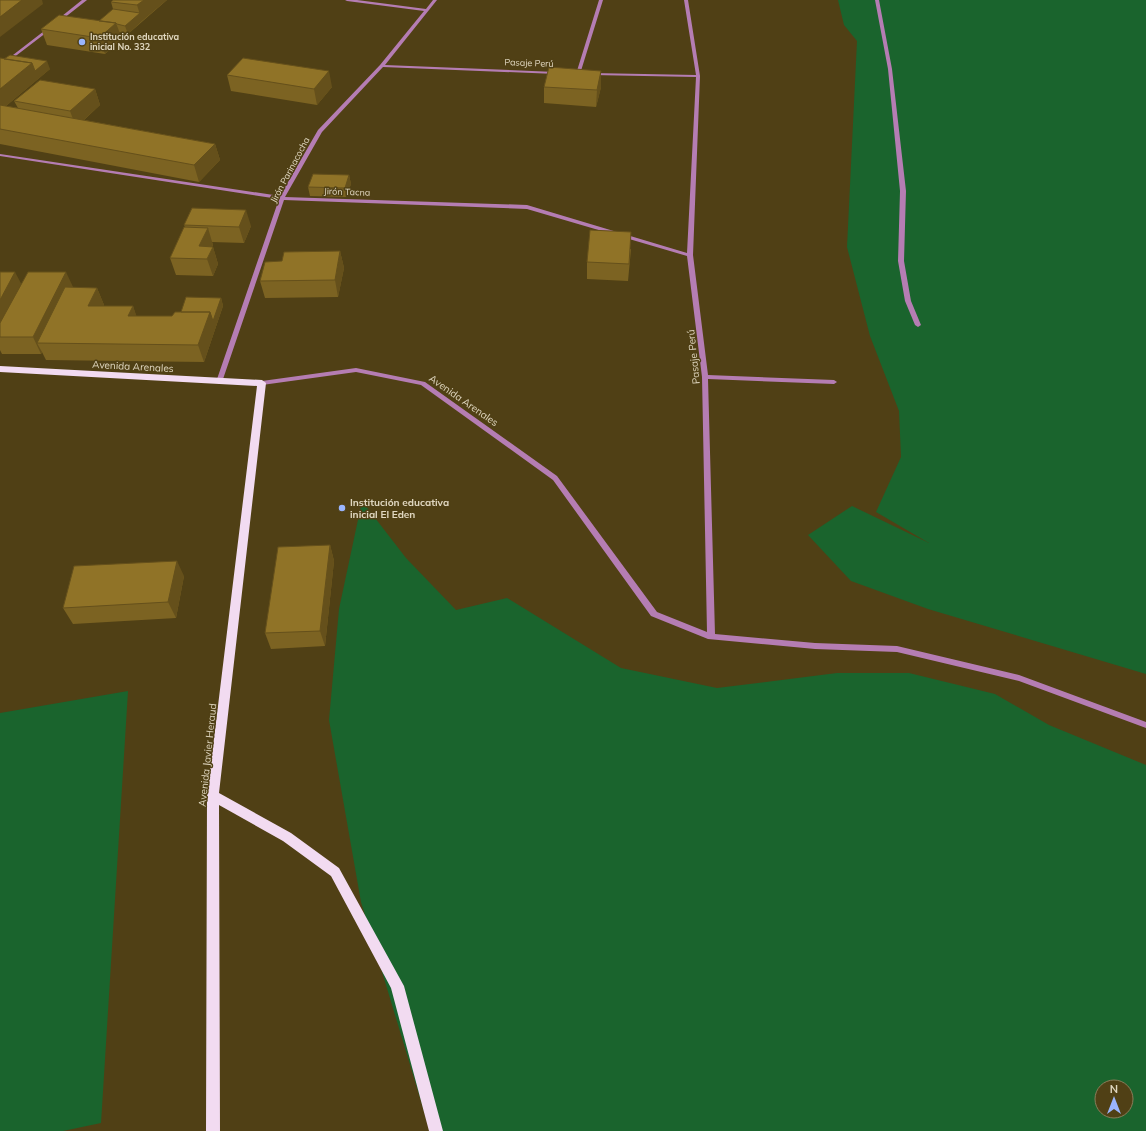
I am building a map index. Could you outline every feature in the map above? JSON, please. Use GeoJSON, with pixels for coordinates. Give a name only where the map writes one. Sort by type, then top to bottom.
{"type":"FeatureCollection","features":[{"type":"Feature","properties":{"kind":"main road","name":"Avenida Arenales"},"geometry":{"type":"LineString","coordinates":[[0,369],[219,382],[262,383]]}},
{"type":"Feature","properties":{"kind":"main road","name":"Avenida Javier Heraud"},"geometry":{"type":"LineString","coordinates":[[213,1131],[213,796],[262,383]]}},
{"type":"Feature","properties":{"kind":"main road"},"geometry":{"type":"LineString","coordinates":[[213,796],[287,837],[335,872],[396,986],[436,1131]]}},
{"type":"Feature","properties":{"kind":"street"},"geometry":{"type":"LineString","coordinates":[[0,67],[85,0]]}},
{"type":"Feature","properties":{"kind":"street"},"geometry":{"type":"LineString","coordinates":[[346,0],[427,10]]}},
{"type":"Feature","properties":{"kind":"street","name":"Jirón Parinacocha"},"geometry":{"type":"LineString","coordinates":[[219,382],[282,198],[320,131],[382,66],[435,0]]}},
{"type":"Feature","properties":{"kind":"street"},"geometry":{"type":"LineString","coordinates":[[578,74],[601,0]]}},
{"type":"Feature","properties":{"kind":"street","name":"Pasaje Perú"},"geometry":{"type":"LineString","coordinates":[[686,0],[698,76],[690,255],[705,377],[711,637]]}},
{"type":"Feature","properties":{"kind":"street"},"geometry":{"type":"LineString","coordinates":[[877,0],[890,69],[903,191],[901,261],[908,301],[918,325]]}},
{"type":"Feature","properties":{"kind":"street","name":"Pasaje Perú"},"geometry":{"type":"LineString","coordinates":[[382,66],[562,73]]}},
{"type":"Feature","properties":{"kind":"street"},"geometry":{"type":"LineString","coordinates":[[570,74],[698,76]]}},
{"type":"Feature","properties":{"kind":"street","name":"Jirón Tacna"},"geometry":{"type":"LineString","coordinates":[[0,155],[282,198],[527,208],[690,255]]}},
{"type":"Feature","properties":{"kind":"street","name":"Avenida Arenales"},"geometry":{"type":"LineString","coordinates":[[262,383],[356,370],[423,383],[555,478],[654,614],[711,637],[814,646],[897,649],[1020,678],[1146,725]]}},
{"type":"Feature","properties":{"kind":"street"},"geometry":{"type":"LineString","coordinates":[[705,377],[834,382]]}},
{"type":"Feature","properties":{"kind":"green space"},"geometry":{"type":"Polygon","coordinates":[[[838,0],[1146,0],[1146,674],[928,609],[851,581],[808,535],[852,506],[929,543],[876,512],[901,457],[899,411],[870,336],[847,247],[857,41],[844,25],[838,0]]]}},
{"type":"Feature","properties":{"kind":"green space"},"geometry":{"type":"Polygon","coordinates":[[[362,501],[406,558],[456,610],[507,598],[621,668],[717,688],[837,673],[909,673],[995,694],[1049,725],[1146,765],[1146,1131],[430,1131],[361,902],[329,720],[339,609],[362,501]]]}},
{"type":"Feature","properties":{"kind":"green space"},"geometry":{"type":"Polygon","coordinates":[[[128,691],[101,1123],[63,1131],[0,1131],[0,713],[128,691]]]}},
{"type":"Feature","properties":{"kind":"building"},"geometry":{"type":"Polygon","coordinates":[[[0,0],[22,0],[0,17],[0,0]]]}},
{"type":"Feature","properties":{"kind":"building"},"geometry":{"type":"Polygon","coordinates":[[[113,0],[144,0],[137,5],[111,2],[113,0]]]}},
{"type":"Feature","properties":{"kind":"building"},"geometry":{"type":"Polygon","coordinates":[[[113,9],[140,13],[125,26],[116,23],[99,21],[113,9]]]}},
{"type":"Feature","properties":{"kind":"building"},"geometry":{"type":"Polygon","coordinates":[[[59,15],[116,23],[99,38],[41,29],[59,15]]]}},
{"type":"Feature","properties":{"kind":"building"},"geometry":{"type":"Polygon","coordinates":[[[10,55],[47,61],[35,71],[32,63],[4,59],[10,55]]]}},
{"type":"Feature","properties":{"kind":"building"},"geometry":{"type":"Polygon","coordinates":[[[0,58],[32,63],[0,89],[0,58]]]}},
{"type":"Feature","properties":{"kind":"building"},"geometry":{"type":"Polygon","coordinates":[[[243,58],[329,71],[314,89],[227,75],[243,58]]]}},
{"type":"Feature","properties":{"kind":"building"},"geometry":{"type":"Polygon","coordinates":[[[549,67],[601,71],[597,90],[544,87],[549,67]]]}},
{"type":"Feature","properties":{"kind":"building"},"geometry":{"type":"Polygon","coordinates":[[[40,80],[95,89],[70,111],[14,101],[40,80]]]}},
{"type":"Feature","properties":{"kind":"building"},"geometry":{"type":"Polygon","coordinates":[[[0,105],[215,144],[194,165],[0,129],[0,105]]]}},
{"type":"Feature","properties":{"kind":"building"},"geometry":{"type":"Polygon","coordinates":[[[313,174],[349,175],[345,188],[308,187],[313,174]]]}},
{"type":"Feature","properties":{"kind":"building"},"geometry":{"type":"Polygon","coordinates":[[[192,208],[246,210],[239,227],[184,225],[192,208]]]}},
{"type":"Feature","properties":{"kind":"building"},"geometry":{"type":"Polygon","coordinates":[[[184,227],[208,228],[199,246],[213,247],[207,259],[170,258],[184,227]]]}},
{"type":"Feature","properties":{"kind":"building"},"geometry":{"type":"Polygon","coordinates":[[[590,230],[631,232],[629,264],[587,262],[590,230]]]}},
{"type":"Feature","properties":{"kind":"building"},"geometry":{"type":"Polygon","coordinates":[[[340,251],[335,280],[260,281],[265,262],[282,261],[284,252],[340,251]]]}},
{"type":"Feature","properties":{"kind":"building"},"geometry":{"type":"Polygon","coordinates":[[[0,272],[15,272],[0,300],[0,272]]]}},
{"type":"Feature","properties":{"kind":"building"},"geometry":{"type":"Polygon","coordinates":[[[28,272],[66,272],[33,337],[0,337],[0,323],[28,272]]]}},
{"type":"Feature","properties":{"kind":"building"},"geometry":{"type":"Polygon","coordinates":[[[65,287],[97,288],[88,306],[133,306],[128,316],[172,316],[175,312],[210,312],[198,345],[37,343],[65,287]]]}},
{"type":"Feature","properties":{"kind":"building"},"geometry":{"type":"Polygon","coordinates":[[[186,297],[221,298],[213,321],[210,312],[181,312],[186,297]]]}},
{"type":"Feature","properties":{"kind":"building"},"geometry":{"type":"Polygon","coordinates":[[[330,545],[320,631],[265,633],[278,547],[330,545]]]}},
{"type":"Feature","properties":{"kind":"building"},"geometry":{"type":"Polygon","coordinates":[[[177,561],[168,602],[63,608],[74,566],[177,561]]]}},
{"type":"Feature","properties":{"kind":"place","name":"Institución educativa inicial No. 332"},"geometry":{"type":"Point","coordinates":[82,42]}},
{"type":"Feature","properties":{"kind":"place","name":"Institución educativa inicial El Eden"},"geometry":{"type":"Point","coordinates":[342,508]}}]}
